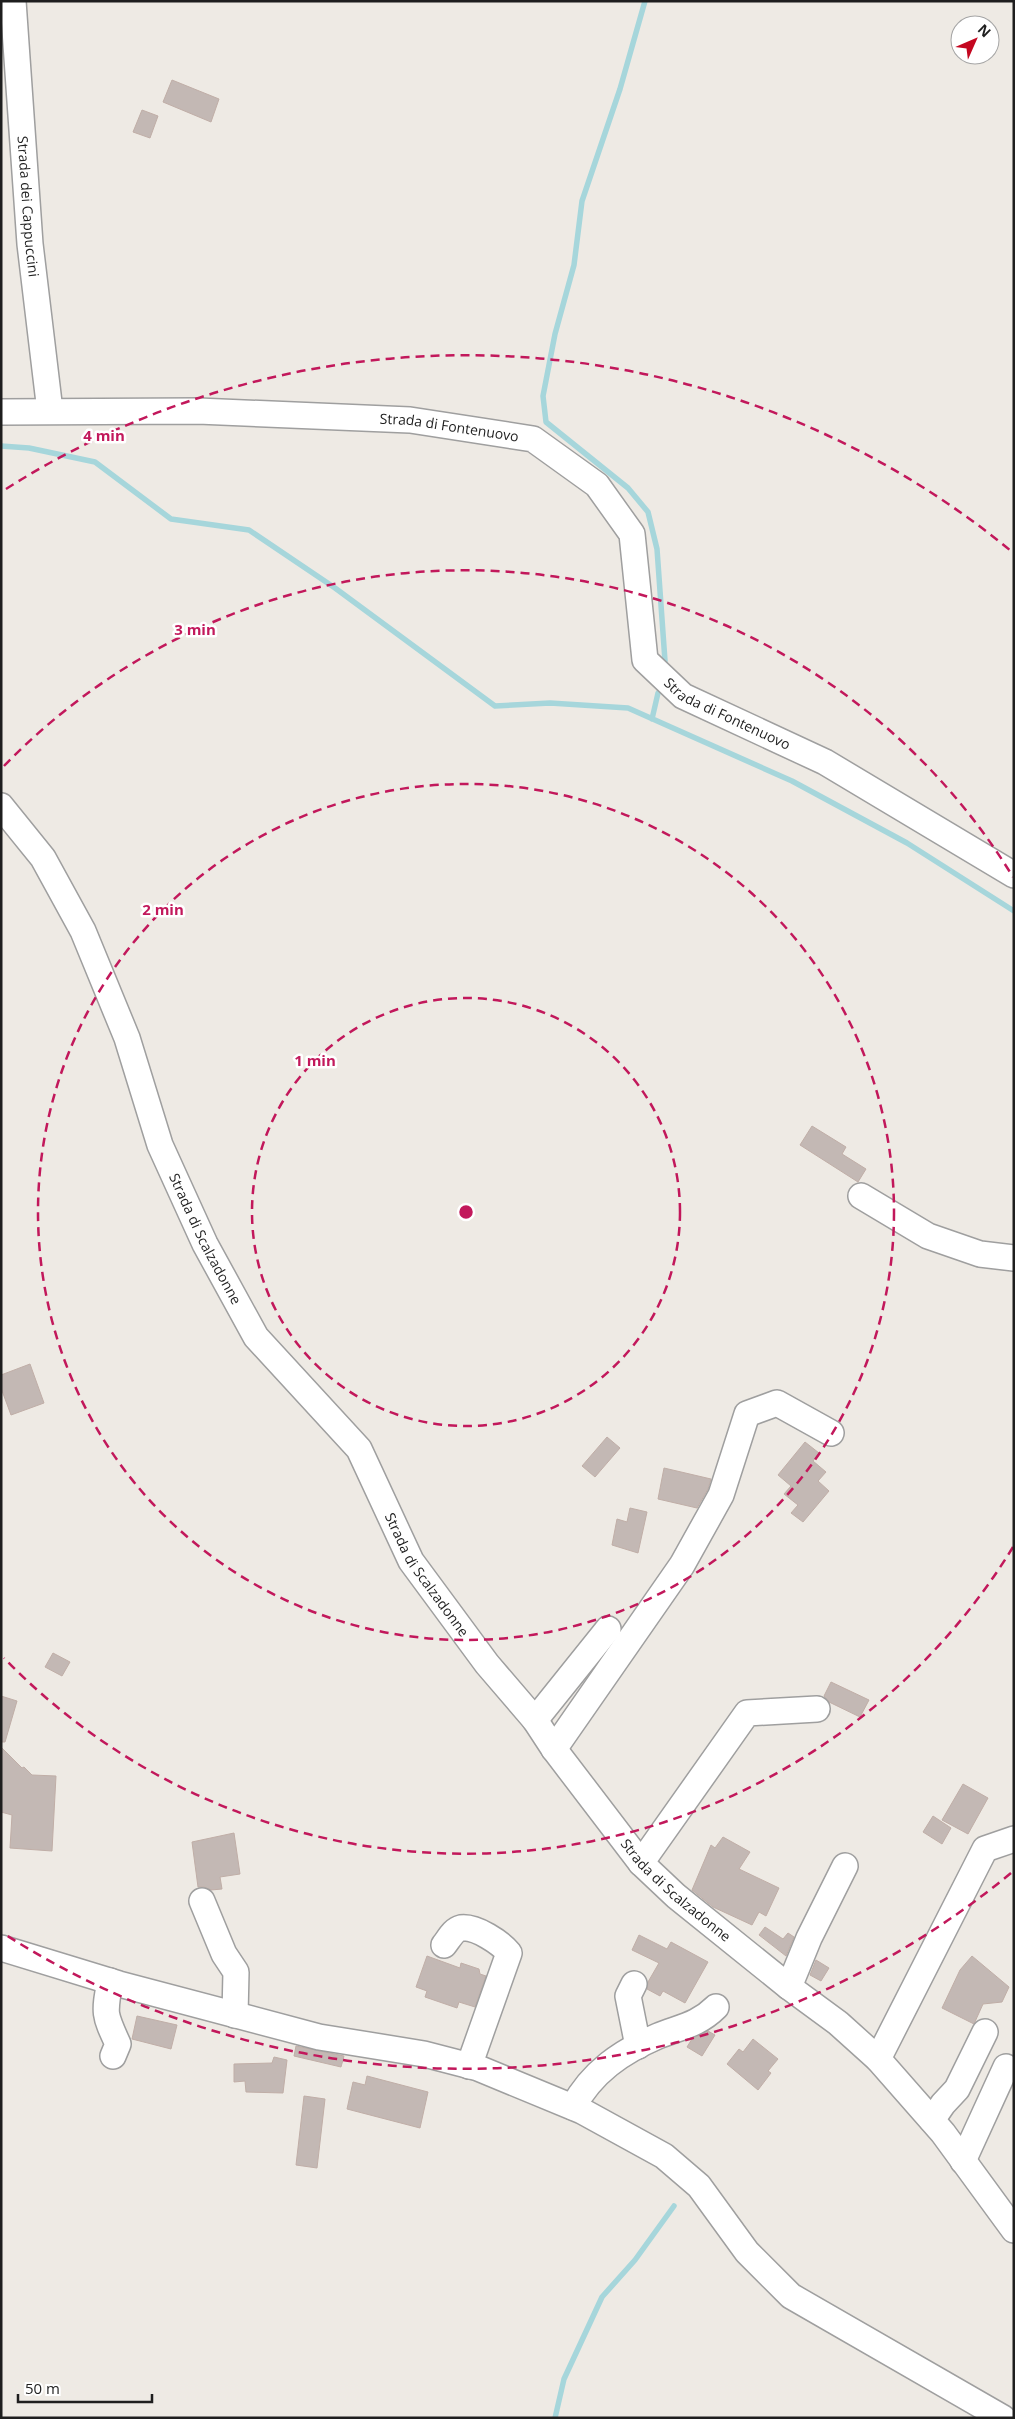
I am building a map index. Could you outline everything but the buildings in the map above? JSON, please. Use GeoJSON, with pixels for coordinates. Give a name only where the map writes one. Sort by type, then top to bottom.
{"type":"FeatureCollection","features":[{"type":"Feature","properties":{"kind":"street","name":"Strada dei Cappuccini"},"geometry":{"type":"LineString","coordinates":[[13,1],[30,244],[50,411]]}},
{"type":"Feature","properties":{"kind":"street","name":"Strada di Fontenuovo"},"geometry":{"type":"LineString","coordinates":[[1,412],[198,411],[410,420],[533,439],[597,485],[632,534],[645,660],[683,696],[825,762],[1014,875]]}},
{"type":"Feature","properties":{"kind":"street","name":"Strada di Scalzadonne"},"geometry":{"type":"LineString","coordinates":[[1,806],[42,858],[83,931],[127,1038],[160,1145],[205,1244],[256,1337],[359,1449],[411,1561],[487,1664],[535,1720],[554,1749],[641,1863],[676,1896],[789,1987],[838,2023],[878,2059],[932,2120],[1014,2230]]}},
{"type":"Feature","properties":{"kind":"street"},"geometry":{"type":"LineString","coordinates":[[861,1196],[928,1236],[980,1254],[1014,1258]]}},
{"type":"Feature","properties":{"kind":"street"},"geometry":{"type":"LineString","coordinates":[[554,1749],[682,1565],[721,1495],[747,1414],[777,1403],[831,1433]]}},
{"type":"Feature","properties":{"kind":"street"},"geometry":{"type":"LineString","coordinates":[[535,1720],[608,1629]]}},
{"type":"Feature","properties":{"kind":"street"},"geometry":{"type":"LineString","coordinates":[[641,1863],[747,1713],[816,1709]]}},
{"type":"Feature","properties":{"kind":"street"},"geometry":{"type":"LineString","coordinates":[[878,2059],[985,1849],[1014,1839]]}},
{"type":"Feature","properties":{"kind":"street"},"geometry":{"type":"LineString","coordinates":[[789,1987],[809,1938],[845,1866]]}},
{"type":"Feature","properties":{"kind":"street"},"geometry":{"type":"LineString","coordinates":[[202,1901],[224,1954],[236,1972],[234,2015]]}},
{"type":"Feature","properties":{"kind":"street"},"geometry":{"type":"LineString","coordinates":[[444,1945],[456,1931],[462,1928],[476,1930],[504,1947],[509,1953],[469,2066]]}},
{"type":"Feature","properties":{"kind":"street"},"geometry":{"type":"LineString","coordinates":[[1,1948],[110,1981],[319,2037],[424,2054],[469,2066],[573,2107],[664,2156],[700,2186],[746,2252],[791,2296],[1003,2418]]}},
{"type":"Feature","properties":{"kind":"street"},"geometry":{"type":"LineString","coordinates":[[110,1981],[105,2011],[110,2031],[118,2044],[113,2056]]}},
{"type":"Feature","properties":{"kind":"street"},"geometry":{"type":"LineString","coordinates":[[634,1984],[628,1996],[638,2046]]}},
{"type":"Feature","properties":{"kind":"street"},"geometry":{"type":"LineString","coordinates":[[573,2107],[590,2080],[611,2060],[638,2046],[704,2019],[716,2007]]}},
{"type":"Feature","properties":{"kind":"street"},"geometry":{"type":"LineString","coordinates":[[932,2120],[942,2104],[957,2089],[985,2032]]}},
{"type":"Feature","properties":{"kind":"street"},"geometry":{"type":"LineString","coordinates":[[964,2161],[973,2136],[1006,2067]]}},
{"type":"Feature","properties":{"kind":"waterway"},"geometry":{"type":"LineString","coordinates":[[645,1],[620,89],[582,201],[574,265],[555,334],[543,396],[546,422],[628,488],[648,512],[657,549],[665,661]]}},
{"type":"Feature","properties":{"kind":"waterway"},"geometry":{"type":"LineString","coordinates":[[1,446],[29,448],[95,462],[171,519],[249,530],[335,588],[495,706],[550,703],[628,708],[792,781],[907,843],[1014,911]]}},
{"type":"Feature","properties":{"kind":"waterway"},"geometry":{"type":"LineString","coordinates":[[652,719],[658,693]]}},
{"type":"Feature","properties":{"kind":"waterway"},"geometry":{"type":"LineString","coordinates":[[555,2418],[564,2379],[602,2297],[635,2260],[674,2206]]}}]}
